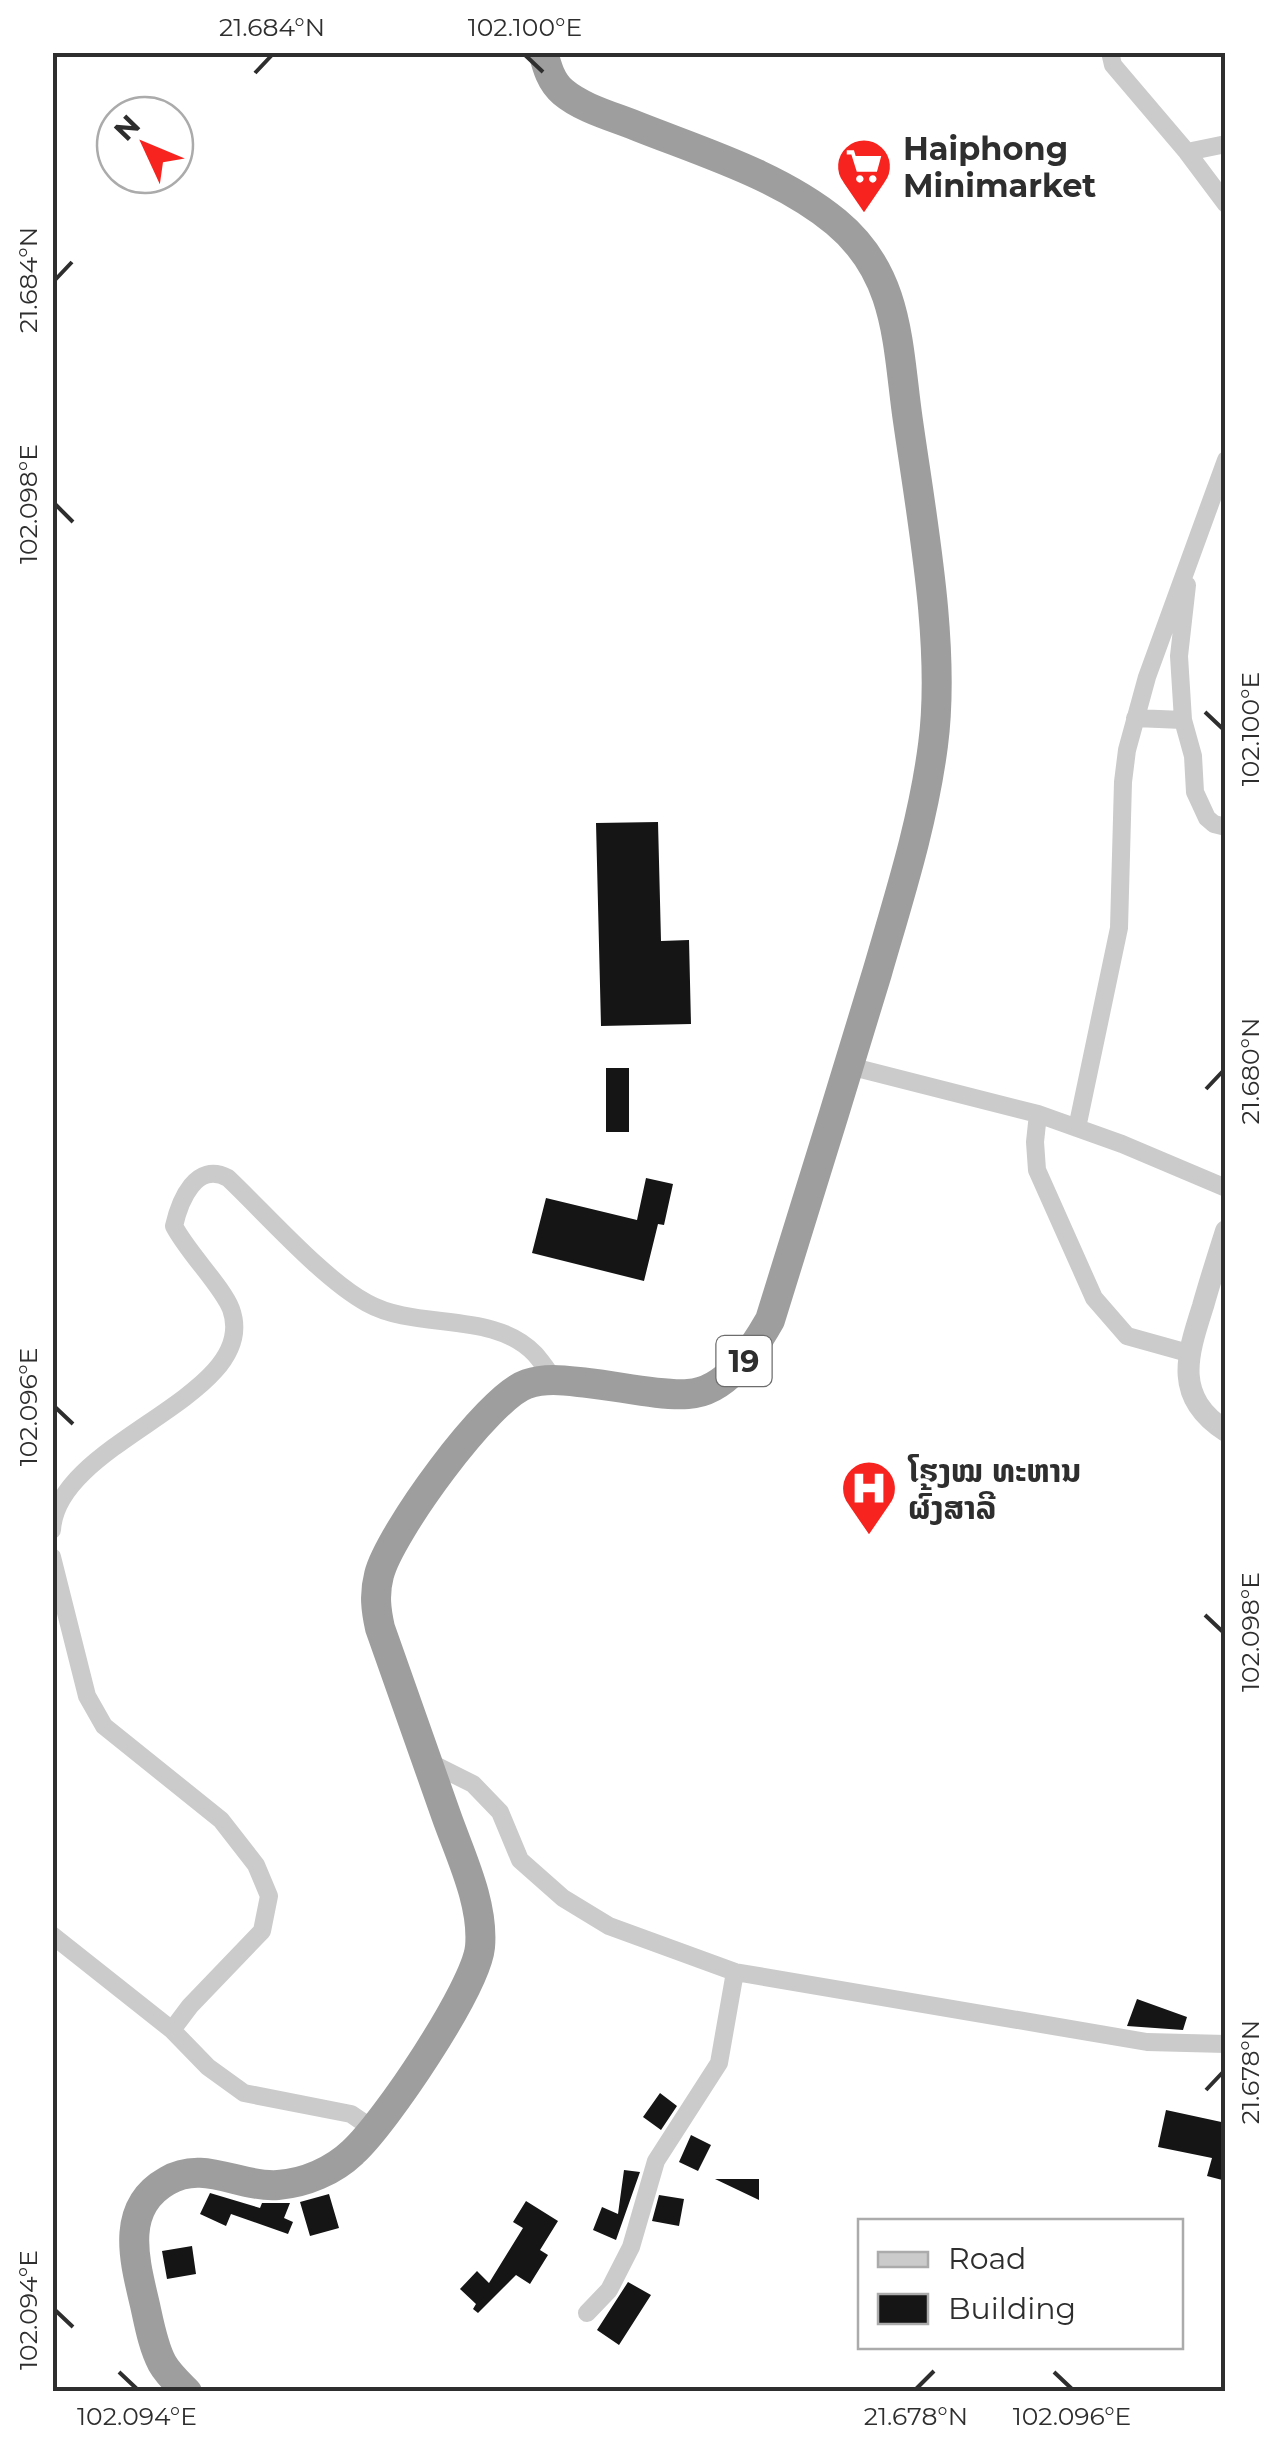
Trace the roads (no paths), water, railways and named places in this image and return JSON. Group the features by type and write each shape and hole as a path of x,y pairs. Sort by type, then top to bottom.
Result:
{"highway":[{"name":"19","path":"187,2392 162,2363 150,2327 132,2240 139,2211 165,2182 182,2174 200,2172 276,2186 319,2175 356,2150 431,2046 465,1990 480,1951 481,1932 470,1887 380,1628 375,1596 390,1548 485,1418 516,1388 554,1379 690,1394 723,1379 751,1354 770,1320 849,1066 918,833 934,742 936,654 920,510 893,312 876,264 833,219 797,196 744,169 600,112 564,93 550,75 542,52"}],"street":[{"path":"1110,52 1113,65 1188,152 1226,204"},
{"path":"1188,152 1226,144"},
{"path":"1077,1128 1119,928 1123,782 1135,718 1226,460"},
{"path":"1190,558 1179,656 1183,720 1200,805 1214,824 1226,827"},
{"path":"1135,718 1183,720"},
{"path":"849,1066 1038,1114 1226,1188"},
{"path":"1038,1114 1038,1170 1094,1298 1127,1336 1188,1353"},
{"path":"52,1530 67,1490 93,1462 171,1407 226,1359 236,1335 230,1307 174,1226 184,1195 204,1175 218,1172 228,1178 342,1287 368,1304 401,1317 481,1328 514,1339 534,1352 554,1379"},
{"path":"1226,1231 1188,1353 1192,1394 1202,1412 1226,1430"},
{"path":"52,1557 87,1696 104,1726 221,1820 256,1865 269,1896 262,1931 172,2030"},
{"path":"427,1761 473,1784 500,1812 520,1860 563,1898 608,1926 735,1972 1147,2042 1226,2044"},
{"path":"52,1934 244,2093 351,2114 373,2129"},
{"path":"587,2312 610,2290 631,2247 656,2161 720,2063 735,1972"}],"place":[{"name":"Haiphong Minimarket","path":"864,215"},
{"name":"ໂຮງໝ ທະຫານ ຜົ້ງສາລີ","path":"869,1537"}]}
